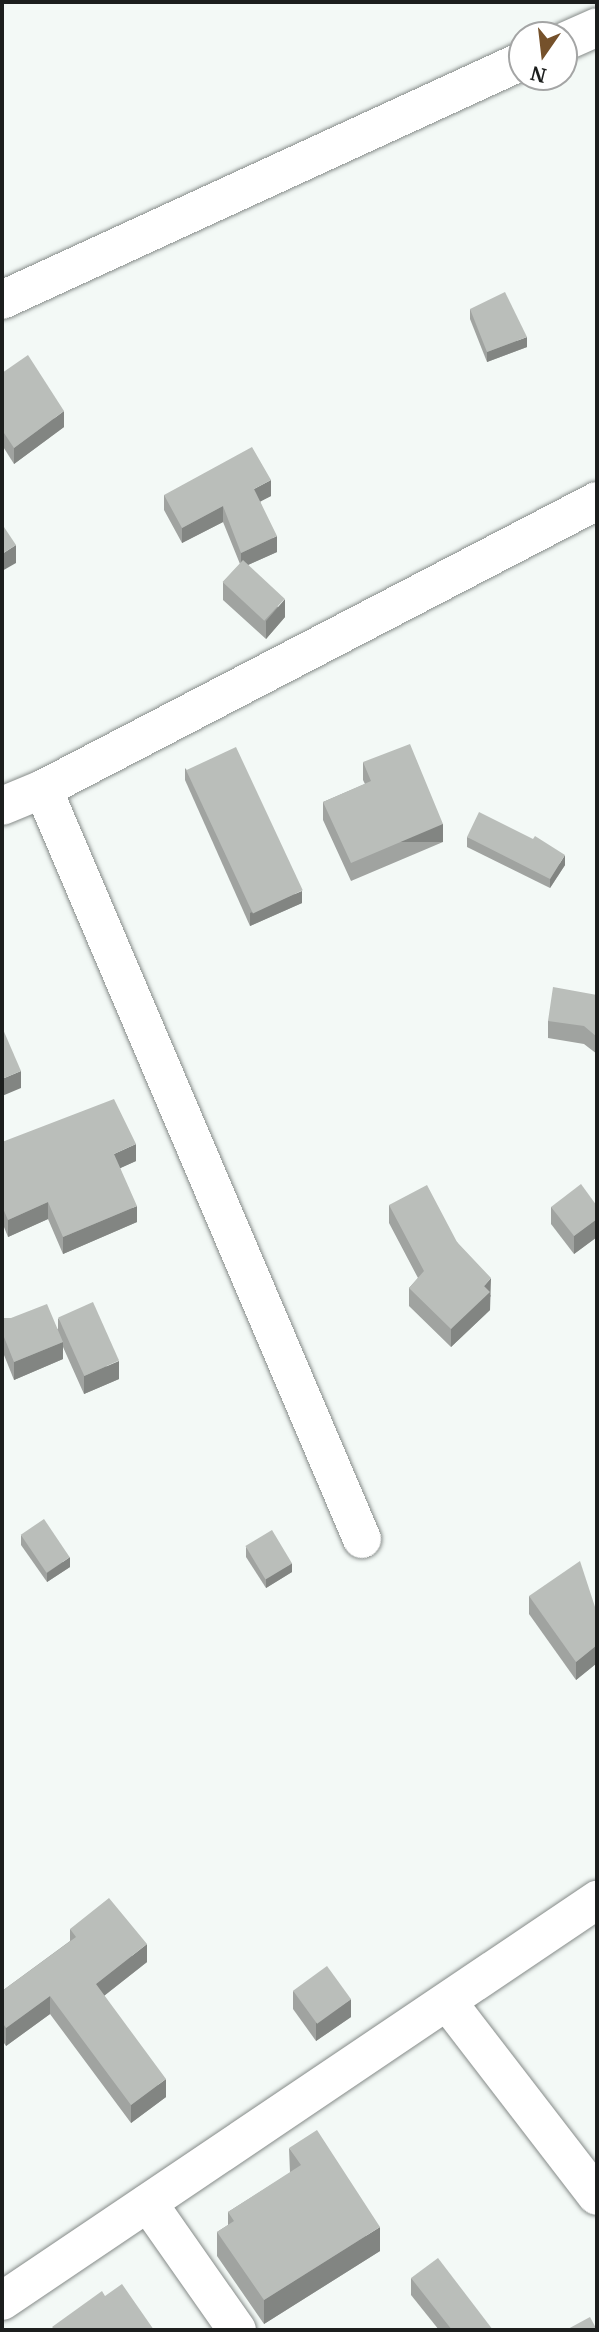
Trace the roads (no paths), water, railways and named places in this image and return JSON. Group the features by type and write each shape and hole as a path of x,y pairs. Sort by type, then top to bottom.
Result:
{"street":[{"path":"578,36 597,27"},
{"path":"2,300 508,67"},
{"path":"2,806 43,789 597,501"},
{"path":"43,789 362,1539"},
{"path":"2,2301 449,2004 597,1900"},
{"path":"449,2004 597,2196"},
{"path":"148,2203 237,2330"}]}
